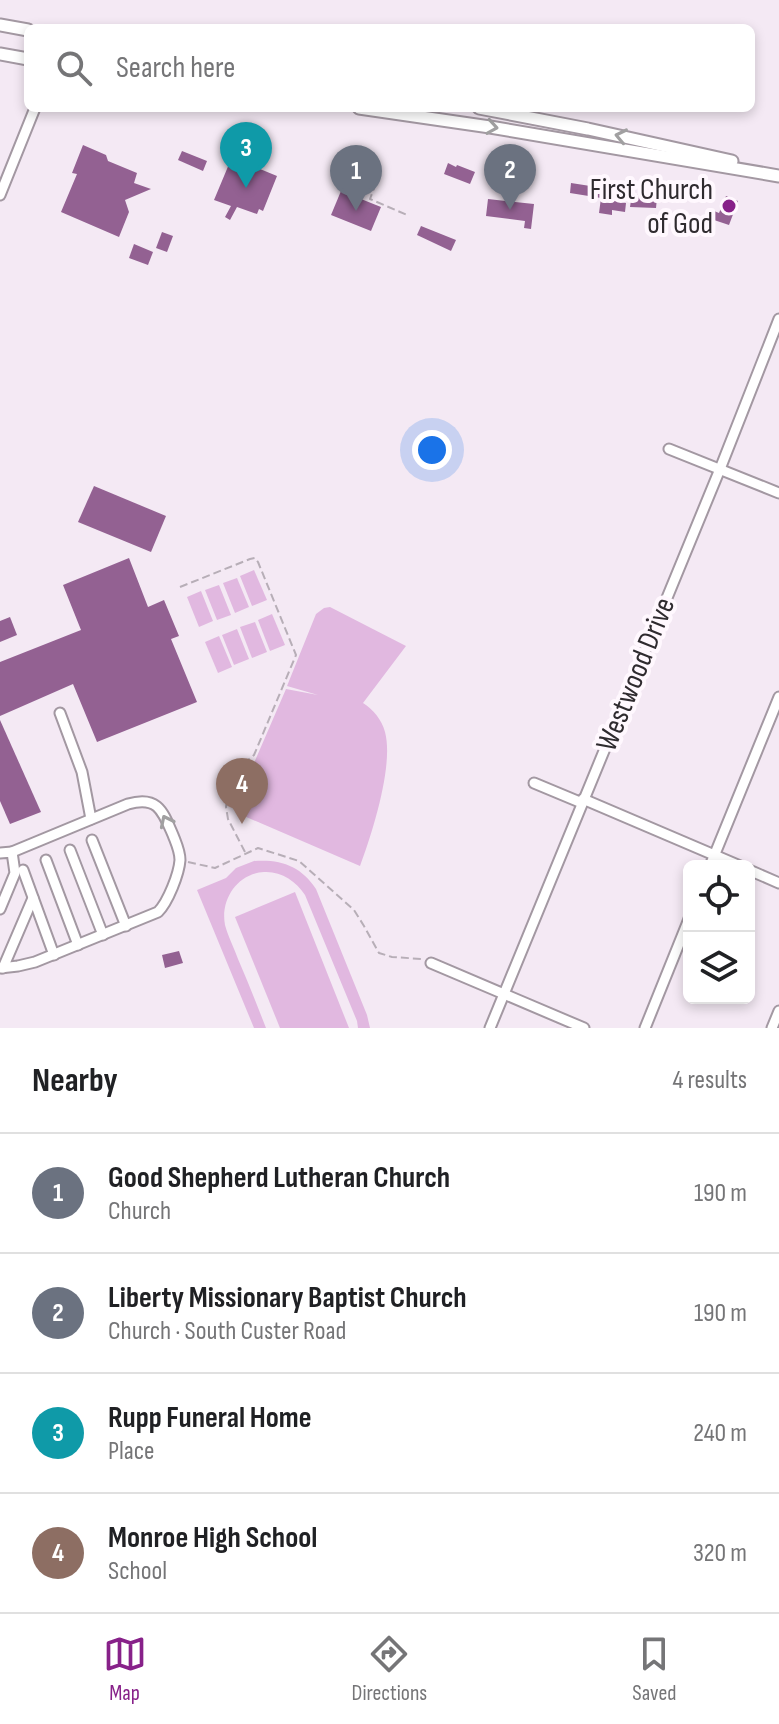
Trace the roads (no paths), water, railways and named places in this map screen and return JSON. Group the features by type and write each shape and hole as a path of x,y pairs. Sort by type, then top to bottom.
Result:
{"main road":[{"path":"0,25 24,29"},
{"path":"0,54 24,58"},
{"path":"387,112 779,174"},
{"path":"499,112 698,152 779,174"}],"street":[{"path":"0,195 33,112"},
{"name":"Westwood Drive","path":"490,1028 779,319"},
{"path":"669,449 779,493"},
{"path":"713,860 779,697"},
{"path":"60,713 82,772 91,819"},
{"path":"534,783 726,860"},
{"path":"0,853 12,852 135,802 151,803 162,811 180,857 169,894 158,912 54,955 1,968"},
{"path":"92,840 126,926"},
{"path":"70,850 103,935"},
{"path":"0,909 15,873 12,852"},
{"path":"46,860 78,945"},
{"path":"23,870 54,955"},
{"path":"755,873 779,883"},
{"path":"1,968 33,898"},
{"path":"645,1028 684,932"},
{"path":"429,961 584,1028"},
{"path":"772,1028 779,1011"}],"place":[{"name":"Rupp Funeral Home","path":"246,188"},
{"name":"First Church of God","path":"729,206"},
{"name":"Liberty Missionary Baptist Church","path":"510,210"},
{"name":"Good Shepherd Lutheran Church","path":"356,211"},
{"name":"Monroe High School","path":"242,824"}]}
